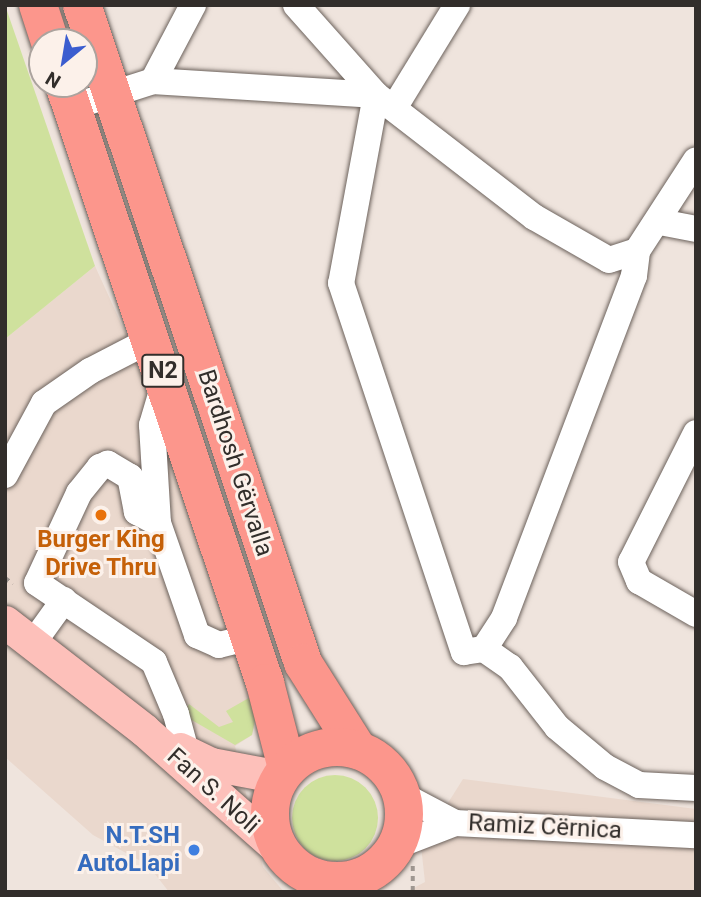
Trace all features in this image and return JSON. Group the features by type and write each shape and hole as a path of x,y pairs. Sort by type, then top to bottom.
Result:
{"highway":[{"path":"38,5 45,28"},
{"name":"Bardhosh Gërvalla","path":"82,5 303,663 358,750"},
{"name":"Bardhosh Gërvalla","path":"69,98 166,379 250,637 284,773"},
{"path":"358,750 320,749 284,773 270,815 303,873 328,880 350,880 391,865 402,830 402,796"},
{"name":"N2","path":"358,750 377,760 402,796"}],"main road":[{"path":"5,622 144,730 220,766 284,773"},
{"name":"Fan S. Noli","path":"144,730 303,873"}],"street":[{"path":"153,81 193,5"},
{"path":"296,5 385,101 534,217 609,260 636,263"},
{"path":"457,5 385,101 341,284 464,652 484,649 510,667 573,743 605,767 639,785 696,788"},
{"path":"98,94 112,93 153,81 385,101"},
{"path":"484,649 505,618 636,263 696,160"},
{"path":"660,222 696,229"},
{"path":"5,475 44,404 90,371 152,339"},
{"path":"166,379 152,425 158,523 197,635 219,645 250,637"},
{"path":"696,433 631,562 639,581 696,614"},
{"path":"158,523 137,512 130,477 108,464 100,467 79,493 37,583 154,662 186,752"},
{"path":"33,643 64,600"},
{"name":"Ramiz Cërnica","path":"402,796 455,823 696,835"},
{"path":"391,865 455,823"}],"shaded area":[{"path":"95,266 160,409 258,706 252,735 235,746 263,867 284,892 169,892 148,865 93,835 5,757 5,339"},
{"path":"463,779 696,809 696,892 406,892 425,882 421,846"}],"green space":[{"path":"5,5 28,72 28,98 37,98 95,266 5,339"},
{"path":"254,695 258,706 252,735 235,745 183,715 189,704 219,727 233,722 226,711"},
{"path":"335,775 359,782 371,794 378,818 371,842 359,854 335,861 311,854 299,842 292,818 299,794 311,782"}],"place":[{"name":"Burger King Drive Thru","path":"101,515"},
{"name":"N.T.SH AutoLlapi","path":"194,850"}]}
